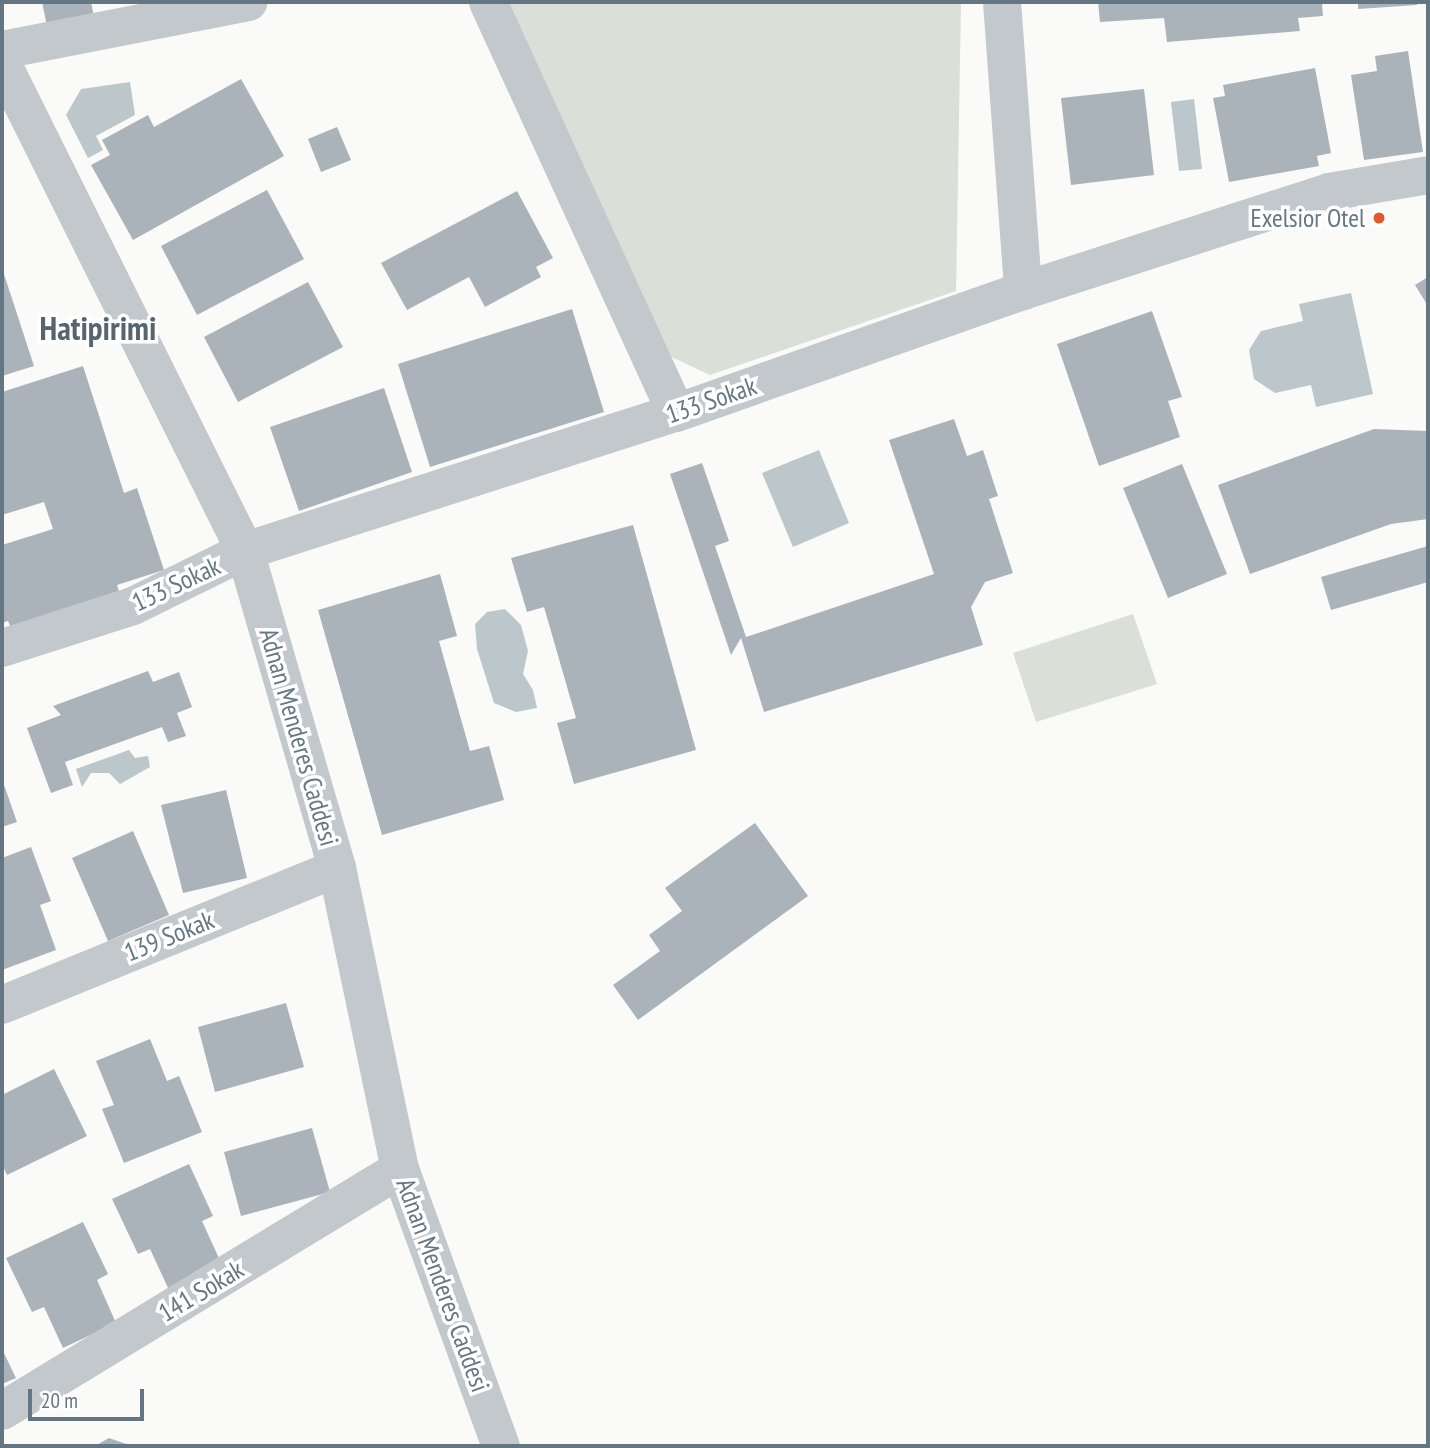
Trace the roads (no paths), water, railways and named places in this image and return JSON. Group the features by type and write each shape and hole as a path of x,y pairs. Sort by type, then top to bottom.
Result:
{"street":[{"path":"2,50 248,2"},
{"path":"488,2 676,413"},
{"path":"1002,2 1023,291"},
{"name":"Adnan Menderes Caddesi","path":"2,63 244,551 337,868 400,1169 501,1446"},
{"name":"133 Sokak","path":"2,648 133,606 244,551 676,413 1023,291 1329,192 1428,175"},
{"name":"139 Sokak","path":"2,1005 337,868"},
{"name":"141 Sokak","path":"2,1411 400,1169"}],"place":[{"name":"Exelsior Otel","path":"1379,218"}],"district":[{"name":"Hatipirimi","path":"98,328"}]}
